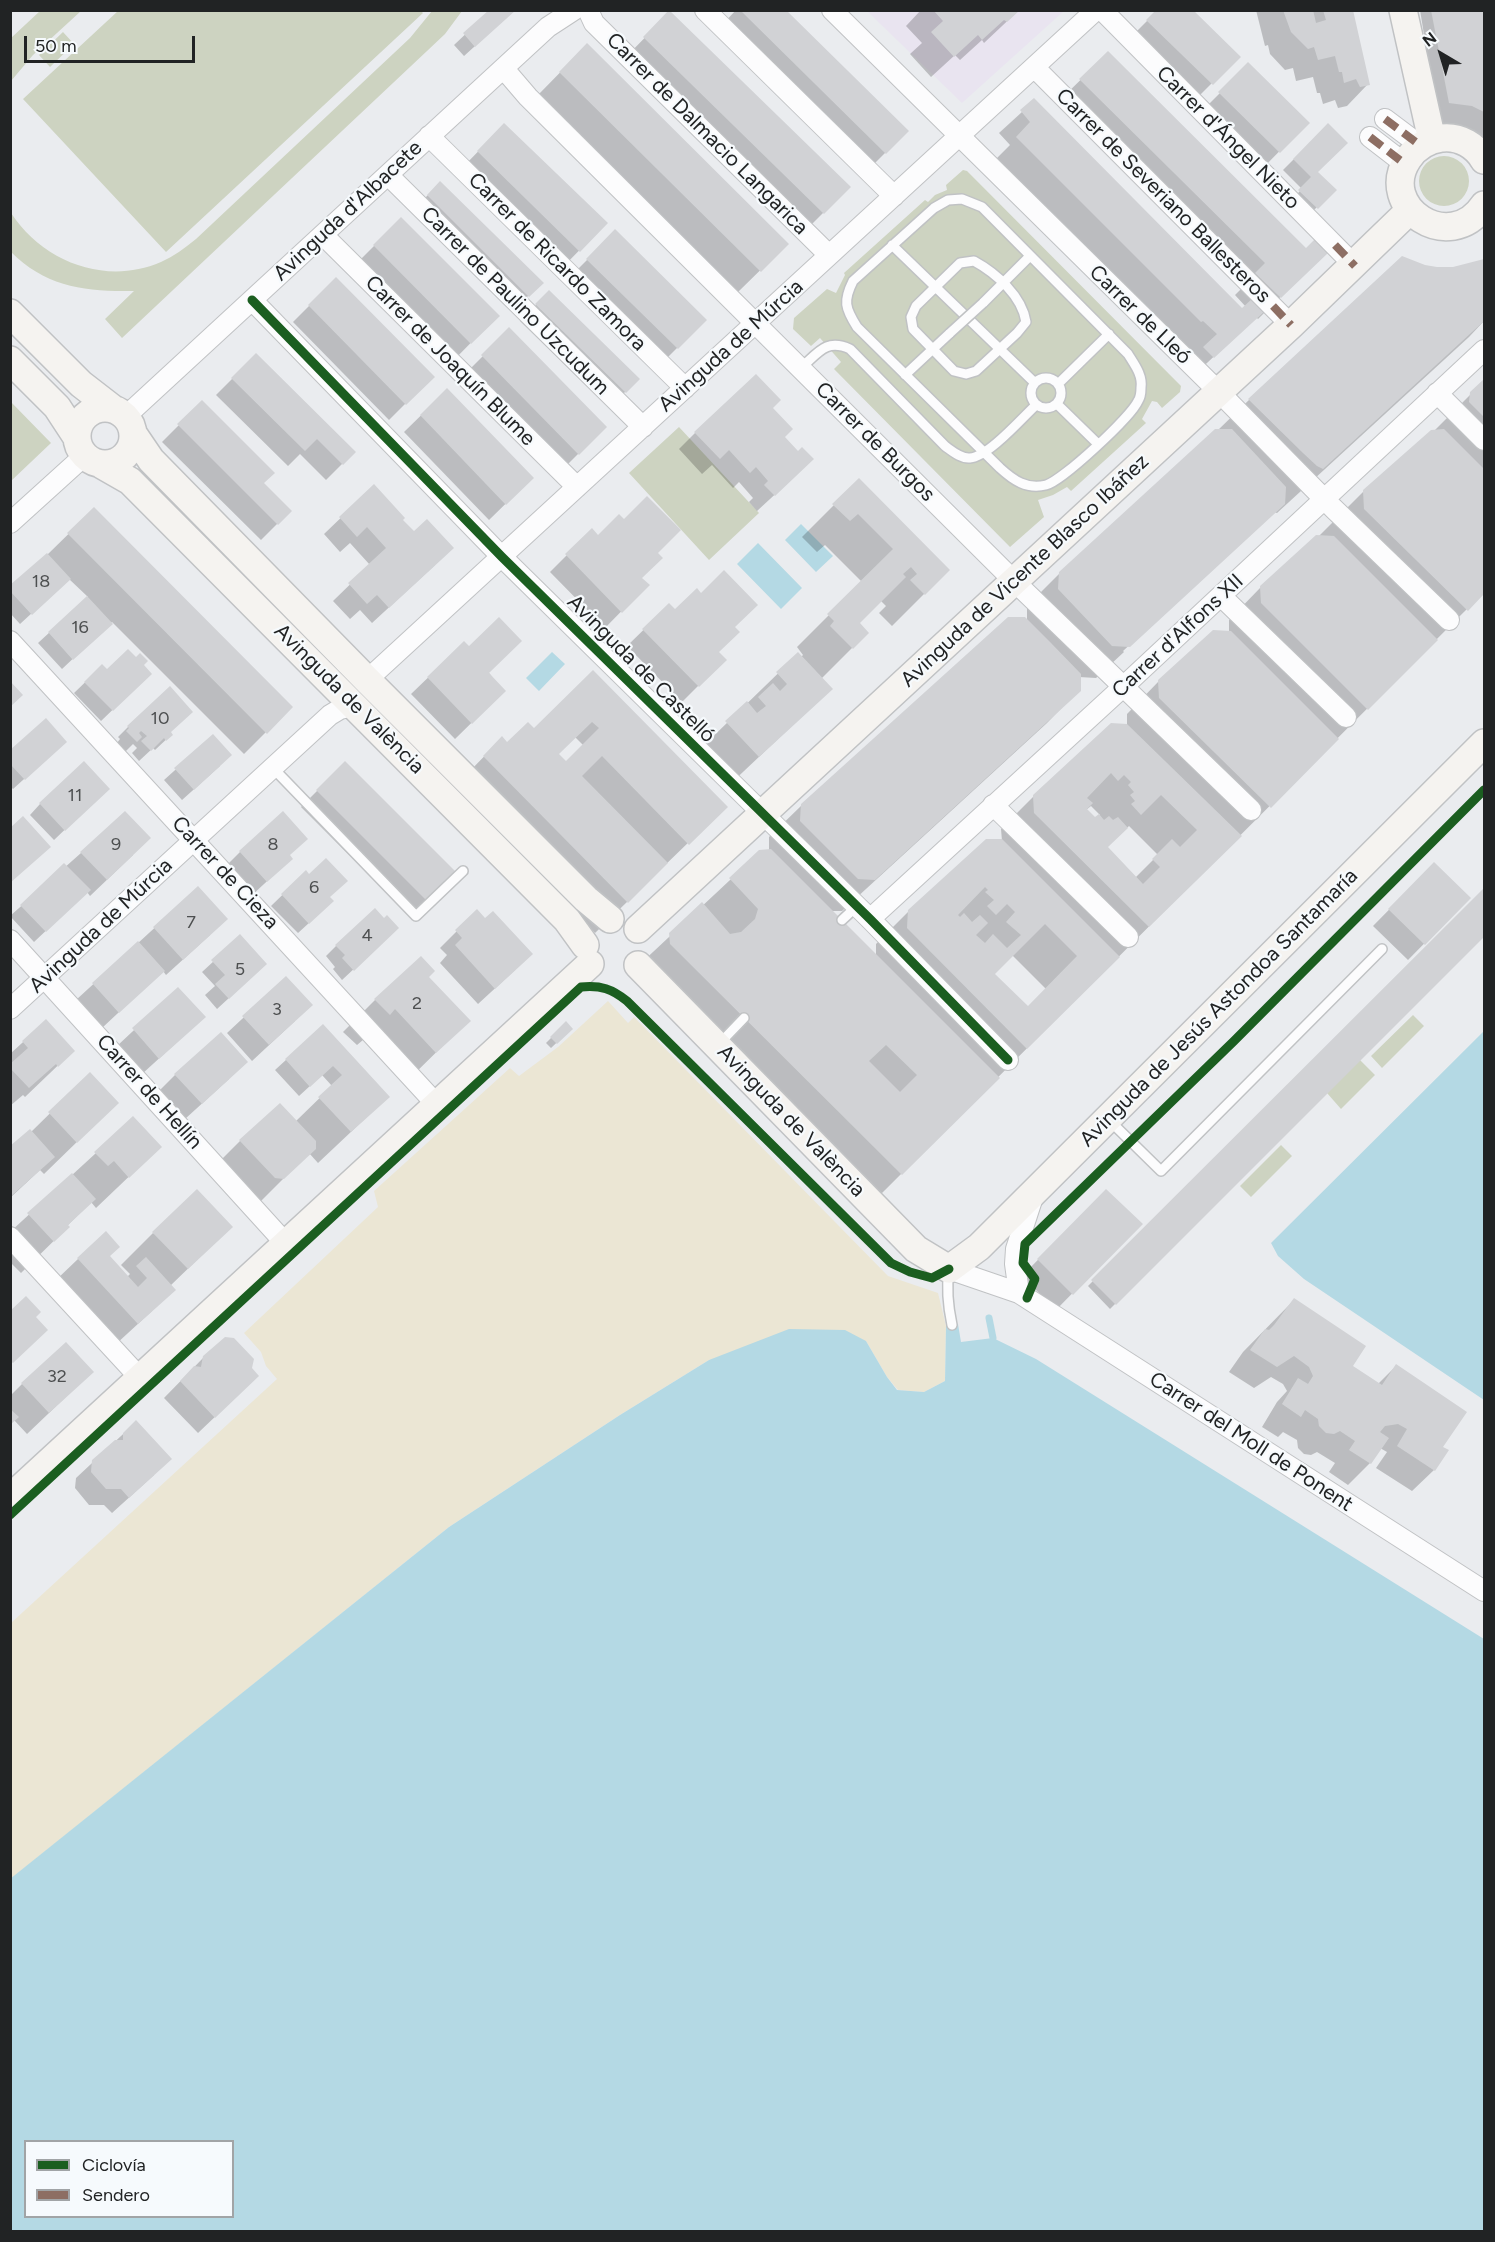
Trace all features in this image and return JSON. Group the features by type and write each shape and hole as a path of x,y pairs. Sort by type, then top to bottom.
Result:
{"street":[{"name":"Avinguda d'Albacete","path":"124,420 548,27 574,10"},
{"name":"Carrer de Dalmacio Langarica","path":"588,10 594,22 829,255"},
{"path":"705,10 894,196"},
{"name":"Carrer de Lleó","path":"832,10 958,137 1219,392 1324,500 1449,620"},
{"name":"Avinguda de Múrcia","path":"367,680 1096,10"},
{"name":"Carrer d'Ángel Nieto","path":"1102,10 1354,266"},
{"path":"1403,10 1419,150 1401,188 1404,200 1410,210 1422,221 1436,226 1451,227 1466,223 1483,213"},
{"name":"Carrer de Severiano Ballesteros","path":"1034,68 1282,315"},
{"name":"Carrer de Burgos","path":"504,69 528,97 1014,581 1251,810"},
{"path":"1385,119 1419,150"},
{"name":"Carrer de Ricardo Zamora","path":"429,136 685,388"},
{"path":"1370,137 1419,150 1445,138 1459,139 1470,145 1485,160"},
{"name":"Carrer de Paulino Uzcudum","path":"388,175 642,427"},
{"name":"Avinguda de Vicente Blasco Ibáñez","path":"638,929 1219,392 1282,315 1354,266 1410,210"},
{"name":"Carrer de Joaquín Blume","path":"323,235 577,487"},
{"name":"Avinguda de Castelló","path":"252,300 502,556 863,912 1008,1060"},
{"name":"Avinguda de València","path":"10,313 81,384 124,420 151,460 367,680 586,899 610,919"},
{"name":"Carrer d'Alfons XII","path":"863,912 993,805 1125,686 1485,350"},
{"name":"Avinguda de València","path":"10,360 57,407 88,452 130,481 567,920 588,955"},
{"path":"1437,393 1485,441"},
{"path":"99,408 124,420 132,447 125,457 114,463 88,452 79,424 87,413 99,408"},
{"path":"10,524 88,452"},
{"path":"1221,596 1346,717"},
{"name":"Carrer de Cieza","path":"10,641 438,1106"},
{"name":"Avinguda de Múrcia","path":"10,1009 330,715 340,709 355,705"},
{"name":"Avinguda de Jesús Astondoa Santamaría","path":"950,1269 979,1247 1036,1191 1485,743"},
{"path":"993,805 1128,937"},
{"path":"610,919 626,921 638,929 644,948 638,965 626,974 615,977 598,972 588,955 588,936 593,927 610,919"},
{"name":"Carrer de Hellín","path":"10,939 287,1245"},
{"path":"10,1498 438,1106 588,955"},
{"name":"Avinguda de València","path":"638,965 916,1249 950,1269"},
{"path":"1019,1293 1014,1264 1016,1250 1036,1191"},
{"path":"10,1237 141,1379"},
{"name":"Carrer del Moll de Ponent","path":"950,1269 1019,1293 1485,1591"}],"lane":[{"path":"962,199 982,207 1128,354 1139,372 1142,384 1139,401 1127,418 1067,471 1047,485 1032,486 1016,482 857,327 847,312 846,296 853,281 892,245 934,208 948,200 962,199"},
{"path":"892,245 1035,383"},
{"path":"905,375 1030,256"},
{"path":"974,261 989,269 1003,283 1024,310 1026,322 976,371 966,374 954,371 913,328 911,317 916,306 960,263 974,261"},
{"path":"1058,384 1109,334"},
{"path":"801,369 824,347 838,343 850,349 945,446 956,454 969,458 984,453 1036,405"},
{"path":"1042,378 1051,379 1058,384 1061,398 1050,408 1036,405 1031,398 1031,390 1042,378"},
{"path":"1057,404 1098,444"},
{"path":"273,768 416,916 463,871"},
{"path":"842,920 863,912"},
{"path":"1108,1119 1161,1171 1383,950"},
{"path":"718,1045 744,1018"},
{"path":"950,1269 947,1302 952,1324"}],"shaded area":[{"path":"867,11 1064,11 962,103"}],"green space":[{"path":"420,10 423,13 166,252 23,99 118,11"},
{"path":"40,11 81,11 33,55 11,81 11,38"},
{"path":"432,11 462,11 445,34 122,338 105,319 134,291 99,290 68,285 38,273 11,252 11,213 40,245 77,265 98,270 140,269 161,262 184,249 410,38"},
{"path":"63,32 74,44 50,67 39,55"},
{"path":"1444,156 1458,160 1465,167 1469,181 1465,195 1458,202 1444,206 1430,202 1423,195 1419,181 1423,167 1430,160"},
{"path":"963,170 967,171 1181,386 1180,392 1162,408 1157,402 1152,401 1142,419 1146,423 1071,491 1067,487 1038,500 1044,517 1010,547 834,369 841,362 820,338 811,346 793,329 794,318 827,289 836,293 844,273 925,200 928,202 935,195 947,190 946,185"},
{"path":"11,402 51,443 11,481"},
{"path":"679,427 759,513 709,560 629,473"},
{"path":"1413,1015 1424,1026 1382,1068 1371,1056"},
{"path":"1360,1060 1375,1075 1341,1109 1327,1093"},
{"path":"1281,1145 1292,1156 1251,1197 1240,1186"}],"sand":[{"path":"608,1001 628,1023 634,1017 888,1276 938,1293 946,1326 945,1381 924,1392 898,1390 887,1377 866,1341 709,1360 620,1415 449,1527 11,1879 11,1623 277,1379 266,1366 261,1352 244,1333 378,1207 374,1191 510,1068 519,1076 558,1047"}],"water":[{"path":"801,524 833,556 816,572 785,540"},
{"path":"758,543 802,588 781,609 737,564"},
{"path":"552,652 565,664 539,691 526,678"},
{"path":"1484,1031 1484,1400 1304,1279 1278,1256 1271,1243"},
{"path":"958,1324 961,1342 993,1338 1036,1359 1484,1639 1484,2231 11,2231 10,1879 449,1527 620,1415 709,1360 789,1329 845,1330 866,1341 897,1390 924,1392 945,1381 946,1326"}],"building":[{"path":"489,10 516,10 475,47 463,33"},
{"path":"669,10 851,187 824,214 643,37"},
{"path":"740,10 786,10 909,131 886,154"},
{"path":"933,10 1020,10 1007,22 1004,20 982,40 978,35 954,57 931,32 943,21"},
{"path":"1156,10 1193,10 1241,57 1213,85 1146,20"},
{"path":"1283,10 1313,10 1316,23 1326,20 1323,10 1353,10 1370,85 1360,87 1356,79 1344,83 1335,56 1318,60 1314,47 1308,49 1291,32"},
{"path":"1431,10 1484,10 1484,112 1472,106 1449,103"},
{"path":"587,43 789,244 761,272 559,72"},
{"path":"1108,51 1306,248 1315,239 1328,253 1281,298 1255,273 1265,263 1079,79"},
{"path":"1248,62 1310,123 1280,153 1218,92"},
{"path":"1034,98 1242,308 1252,299 1265,311 1214,358 1203,347 1217,334 1203,321 1201,322 1016,137 1030,122 1020,110"},
{"path":"504,123 608,223 580,252 477,151"},
{"path":"1328,123 1348,143 1318,172 1337,190 1318,209 1298,190 1311,177 1293,159"},
{"path":"440,181 544,283 529,297 427,195"},
{"path":"401,217 500,316 471,344 373,245"},
{"path":"615,229 707,320 678,349 586,259"},
{"path":"1402,256 1437,267 1453,267 1484,259 1484,321 1323,469 1303,453 1248,399"},
{"path":"336,277 435,377 406,405 308,305"},
{"path":"549,290 640,379 626,393 535,304"},
{"path":"509,327 607,427 579,455 481,355"},
{"path":"256,353 356,452 343,465 317,439 305,451 231,378"},
{"path":"756,374 781,400 773,408 793,429 785,437 798,451 802,447 814,459 775,496 764,485 768,481 756,467 750,473 729,450 720,459 694,432"},
{"path":"1484,379 1484,417 1469,402 1470,392"},
{"path":"447,388 534,478 506,505 420,415"},
{"path":"202,400 275,473 264,483 292,511 278,525 177,424"},
{"path":"1215,429 1232,429 1286,487 1285,504 1130,647 1112,646 1058,589 1059,572"},
{"path":"1444,429 1484,469 1484,594 1468,611 1364,509 1363,490 1431,430"},
{"path":"859,478 950,570 925,595 910,580 917,574 911,567 903,574 906,577 860,623 869,633 853,649 830,626 834,621 827,614 893,549 858,514 850,521 832,504"},
{"path":"374,484 414,531 427,519 454,548 389,608 377,595 367,604 348,583 386,548 367,527 357,537 339,517"},
{"path":"647,496 681,530 658,553 663,558 642,578 650,585 622,613 565,554 592,528 598,535 619,514 624,519"},
{"path":"94,507 293,707 267,734 67,533"},
{"path":"1316,535 1334,536 1438,640 1368,710 1261,603 1260,586"},
{"path":"47,553 71,579 32,615 10,591 10,585"},
{"path":"724,570 758,605 735,627 740,632 719,652 727,660 699,687 642,629 669,603 675,609 697,588 701,593"},
{"path":"87,596 113,624 73,660 48,632"},
{"path":"499,617 522,641 489,673 506,691 472,724 427,677 464,641 469,646"},
{"path":"1008,617 1025,617 1051,643 1081,674 1081,691 875,880 858,879 800,821 801,804"},
{"path":"1213,630 1231,631 1339,739 1271,808 1159,698 1158,680"},
{"path":"128,649 136,657 140,653 148,661 144,665 152,674 113,711 84,682 102,664 107,669"},
{"path":"798,652 833,689 759,757 725,721 747,701 757,713 766,706 758,697 773,683 780,691 787,684 776,672"},
{"path":"593,670 728,807 689,845 602,756 582,776 668,863 628,903 483,756 502,736 507,742 528,722 534,728","holes":["592,722 599,728 566,761 559,754"]},
{"path":"10,681 23,695 10,707"},
{"path":"170,686 193,712 171,732 173,735 166,741 164,738 151,751 141,741 147,736 141,731 139,733 142,737 137,742 126,731 129,728 127,726"},
{"path":"46,718 67,742 25,780 10,764 10,750"},
{"path":"1111,723 1127,724 1242,836 1149,927 1034,813 1033,795","holes":["1111,773 1118,781 1124,775 1131,782 1128,785 1134,792 1130,795 1135,801 1131,804 1141,815 1161,795 1197,830 1180,847 1172,839 1152,859 1160,867 1143,884 1108,847 1128,828 1118,817 1113,820 1109,816 1104,820 1099,814 1095,817 1087,809 1093,803 1087,798"]},
{"path":"213,734 232,755 194,790 174,768"},
{"path":"84,761 110,789 65,831 39,803"},
{"path":"345,761 457,873 428,902 316,790"},
{"path":"125,811 151,838 107,880 80,852"},
{"path":"283,811 308,839 290,855 293,859 267,882 239,851"},
{"path":"23,816 51,847 10,883 10,828"},
{"path":"986,839 1002,839 1120,957 1027,1049 907,928 908,910","holes":["985,887 988,890 985,892 994,900 987,906 996,915 1007,904 1015,912 1006,922 1021,935 1007,948 993,934 985,943 976,935 988,923 980,915 972,922 964,913 960,917 958,915","1045,924 1077,956 1028,1006 995,974"]},
{"path":"771,849 1000,1078 902,1175 670,944 669,933 702,902 730,934 741,932 755,919 758,909 729,878 759,850","holes":["886,1045 917,1075 900,1092 869,1061"]},
{"path":"326,858 348,881 330,897 334,901 309,924 281,894 306,870 309,874"},
{"path":"1434,862 1471,898 1425,945 1388,909"},
{"path":"64,863 91,890 46,932 20,905"},
{"path":"198,886 228,919 183,960 153,927"},
{"path":"1484,888 1484,937 1116,1305 1091,1280"},
{"path":"375,908 384,918 387,915 399,928 354,971 342,958 345,955 335,945"},
{"path":"477,909 485,918 493,911 533,954 495,989 455,945 462,938 455,930"},
{"path":"240,934 267,964 229,999 215,984 225,975 211,960"},
{"path":"138,941 165,971 119,1013 92,983"},
{"path":"421,956 435,971 429,977 471,1021 436,1053 395,1009 390,1015 374,999"},
{"path":"286,976 313,1005 269,1045 242,1016"},
{"path":"178,987 206,1017 159,1059 132,1028"},
{"path":"46,1019 75,1051 58,1067 56,1064 29,1088 10,1068 10,1064 28,1048 22,1041"},
{"path":"566,1021 573,1029 557,1044 550,1037"},
{"path":"323,1024 390,1097 351,1132 318,1097 342,1075 333,1066 310,1087 285,1059"},
{"path":"221,1032 248,1062 202,1104 174,1074"},
{"path":"90,1072 119,1103 77,1143 48,1112"},
{"path":"280,1103 316,1141 316,1149 284,1179 275,1178 239,1140"},
{"path":"133,1116 162,1147 129,1178 114,1161 108,1166 94,1152"},
{"path":"30,1129 55,1157 10,1197 10,1146"},
{"path":"72,1173 96,1199 68,1225 70,1227 54,1242 27,1213"},
{"path":"197,1189 233,1227 188,1269 152,1232"},
{"path":"1106,1189 1143,1224 1073,1295 1037,1259"},
{"path":"106,1231 120,1247 110,1256 138,1287 147,1278 136,1266 146,1257 176,1290 138,1324 77,1258"},
{"path":"26,1296 41,1312 36,1317 48,1330 13,1363 10,1361 10,1311"},
{"path":"1294,1298 1366,1346 1353,1366 1382,1385 1396,1364 1467,1412 1443,1447 1449,1450 1435,1471 1397,1446 1407,1429 1398,1424 1385,1426 1380,1432 1389,1438 1371,1464 1349,1450 1355,1441 1340,1431 1334,1434 1326,1433 1319,1426 1318,1419 1305,1410 1301,1417 1282,1404 1298,1378 1308,1384 1313,1376 1309,1367 1294,1356 1277,1367 1250,1350 1265,1329 1269,1330 1274,1325"},
{"path":"225,1337 234,1338 254,1359 252,1368 259,1376 215,1418 180,1381 194,1366 201,1367 203,1356"},
{"path":"66,1342 94,1372 49,1413 21,1383"},
{"path":"10,1409 19,1417 10,1425"},
{"path":"136,1420 172,1459 129,1498 121,1489 106,1489 91,1472 92,1460 115,1440 123,1440 123,1433"}],"waterway":[{"path":"989,1318 993,1338"}],"marked path":[{"path":"1385,119 1421,146"},
{"path":"1370,137 1405,164"},
{"path":"1335,245 1355,266"},
{"path":"1273,306 1291,325"}],"cycle path":[{"path":"252,300 502,557 870,919 1008,1060"},
{"path":"1027,1298 1035,1279 1023,1263 1025,1244 1234,1041 1484,790"},
{"path":"10,1515 581,987 606,989 627,1001 891,1263 910,1272 932,1278 949,1269"}]}
